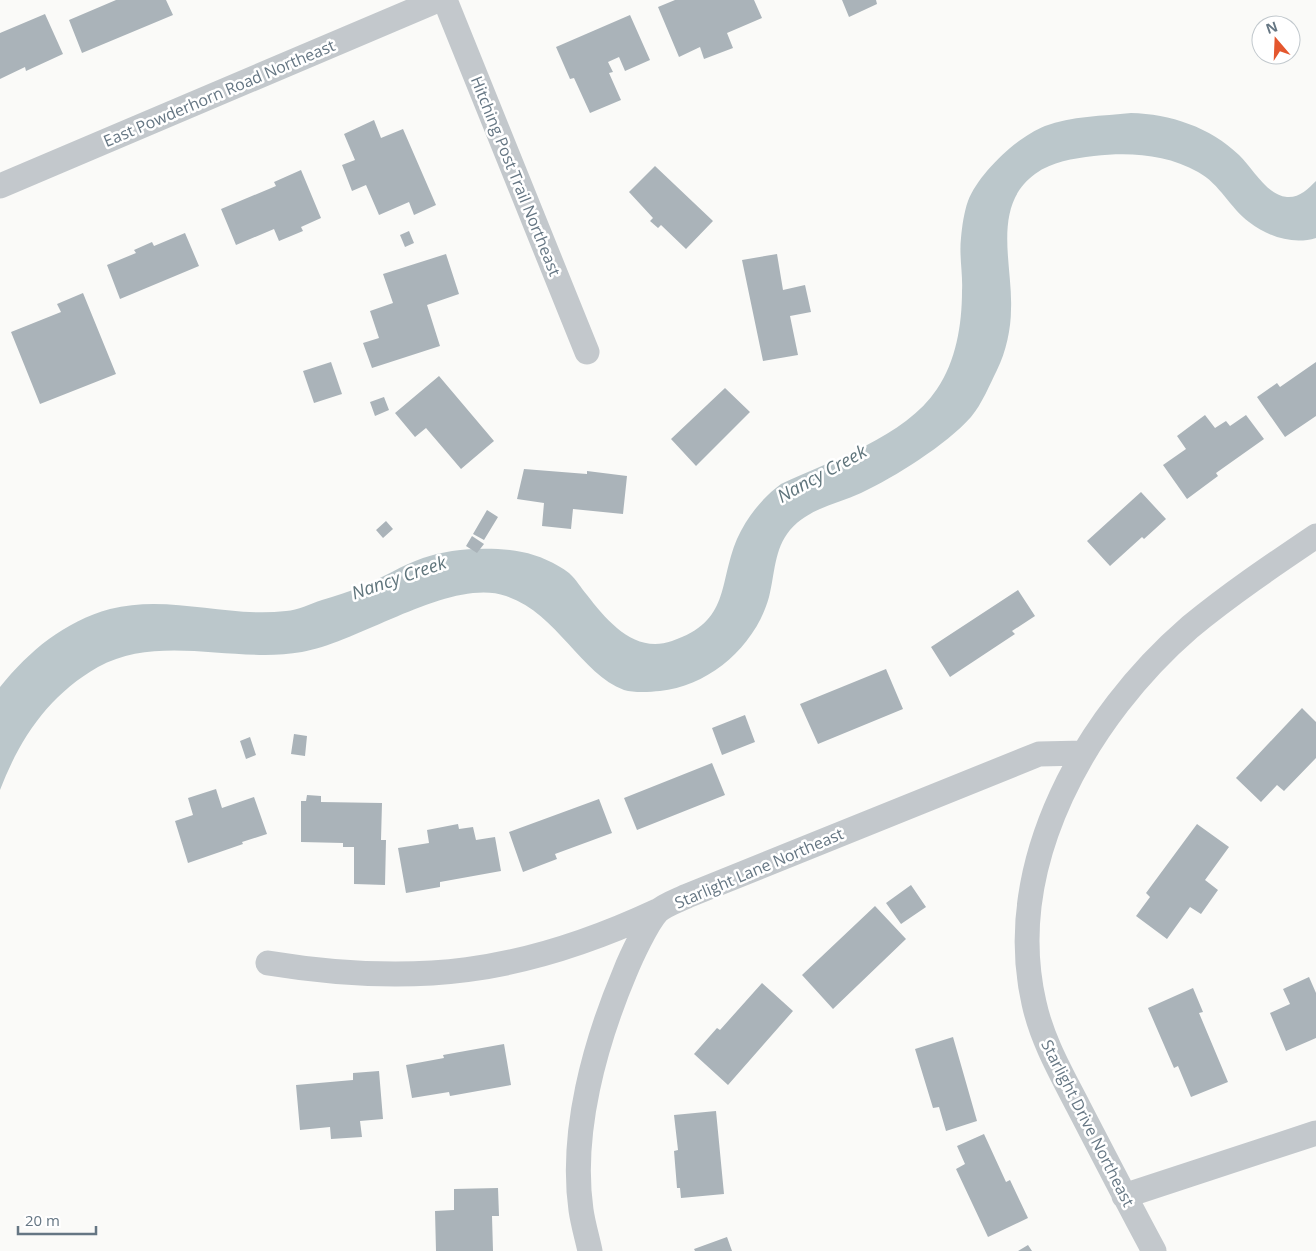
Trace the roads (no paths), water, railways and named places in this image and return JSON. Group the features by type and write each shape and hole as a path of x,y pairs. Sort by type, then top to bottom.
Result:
{"street":[{"name":"East Powderhorn Road Northeast","path":"0,186 438,0"},
{"name":"Hitching Post Trail Northeast","path":"445,0 587,352"},
{"name":"Starlight Drive Northeast","path":"1154,1251 1047,1044 1034,1004 1027,963 1026,921 1038,858 1057,804 1084,753 1116,708 1151,666 1189,629 1232,594 1316,536"},
{"name":"Starlight Lane Northeast","path":"590,1251 581,1210 579,1176 582,1123 594,1063 608,1013 632,956 657,911 688,896 1038,754 1084,753"},
{"path":"268,963 317,971 367,975 417,975 467,971 516,962 565,949 612,932 657,911"},
{"path":"1124,1196 1316,1134"}],"water":[{"name":"Nancy Creek","path":"1131,113 1175,119 1215,137 1228,145 1244,160 1266,186 1279,195 1295,196 1306,190 1316,181 1316,238 1299,241 1290,240 1265,232 1242,216 1206,177 1186,166 1160,158 1121,154 1094,156 1056,163 1035,174 1021,187 1013,202 1007,237 1011,292 1009,332 1000,363 979,406 960,428 919,460 861,493 806,516 790,530 778,553 769,597 763,615 742,647 713,672 696,681 660,691 632,692 624,690 594,671 554,629 524,604 506,596 484,593 459,595 405,613 325,646 302,652 277,655 251,655 172,650 122,657 98,667 65,691 38,719 17,753 0,790 0,687 23,661 49,639 78,621 110,609 154,604 242,612 291,610 352,590 423,558 459,550 498,549 534,555 564,569 574,578 613,625 634,639 646,643 659,644 691,633 704,623 713,612 720,599 737,539 745,523 768,495 781,484 866,446 887,434 923,406 937,389 949,367 959,330 962,304 961,245 965,210 973,190 990,168 1011,147 1034,131 1045,126 1076,118"}]}
